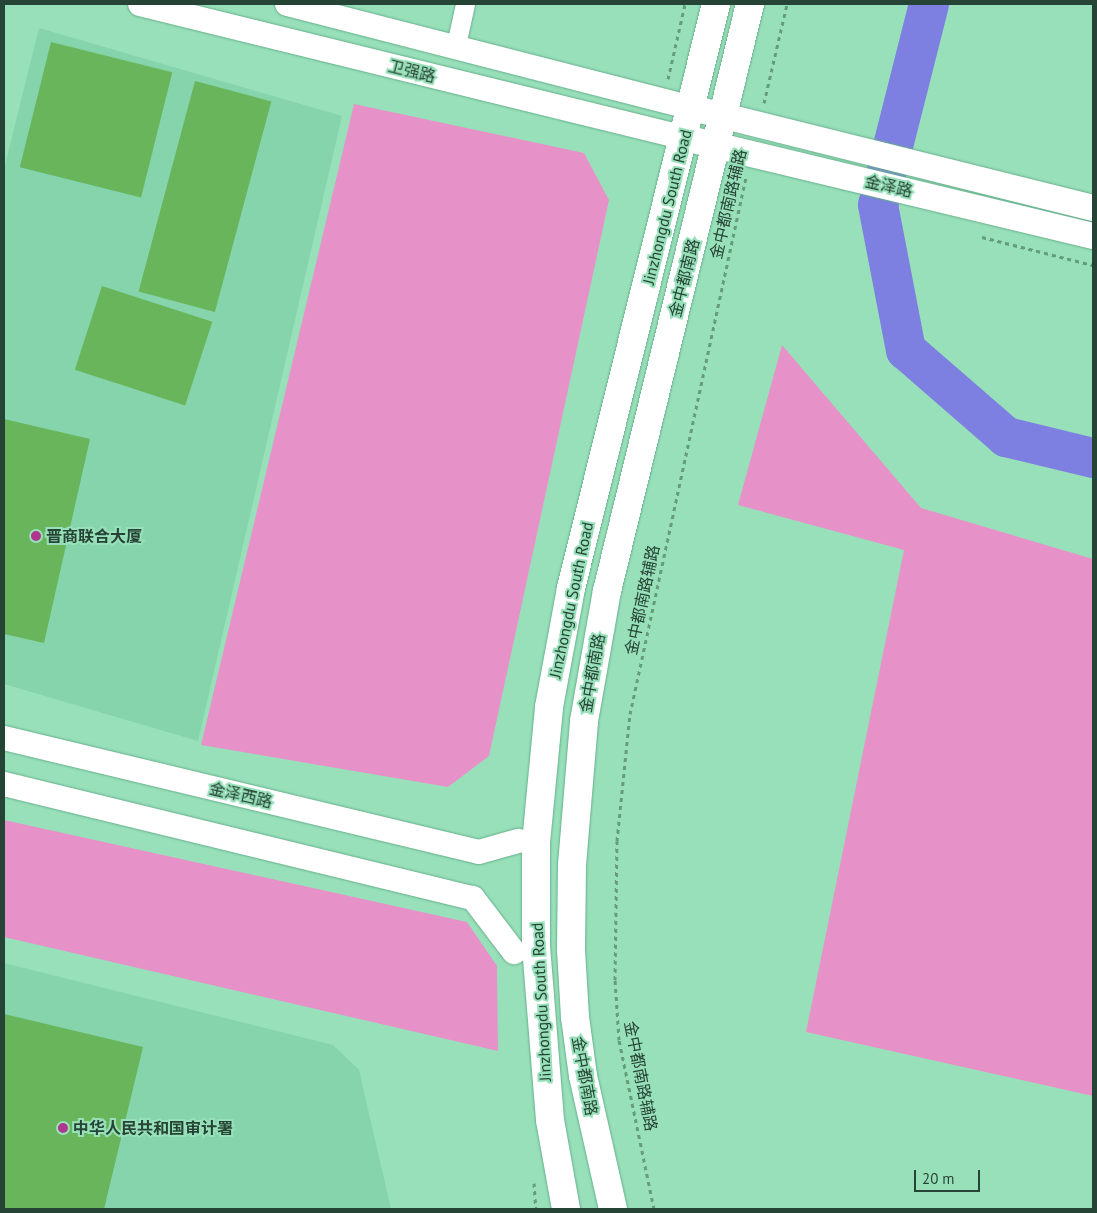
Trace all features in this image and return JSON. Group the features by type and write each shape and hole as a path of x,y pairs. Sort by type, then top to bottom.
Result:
{"main road":[{"name":"Jinzhongdu South Road","path":"566,1209 550,1120 536,945 536,843 549,707 571,588 685,138 716,4"},
{"name":"Jinzhongdu South Road","path":"716,146 750,4"},
{"name":"金泽路","path":"692,108 1093,208"},
{"name":"金泽路","path":"685,138 959,202 1093,236"},
{"name":"金中都南路","path":"613,1209 583,1076 575,1017 571,949 576,797 584,721 607,591 716,146"}],"street":[{"name":"卫强路","path":"140,4 685,138"},
{"path":"287,4 456,45 692,108"},
{"path":"456,45 465,4"},
{"name":"金泽西路","path":"4,738 479,852 518,841"},
{"path":"4,784 473,898 514,952"}],"path":[{"path":"759,126 788,4"},
{"name":"金中都南路辅路","path":"654,1209 619,1040 616,1006 617,841 622,786 630,714 751,154"},
{"path":"972,234 1093,265"}],"shaded area":[{"path":"39,28 342,116 198,741 4,684 4,169"},
{"path":"354,104 584,153 609,200 489,756 448,787 201,745"},
{"path":"782,345 921,508 1093,559 1093,1096 806,1032 904,550 738,505"},
{"path":"4,820 467,922 497,966 498,1051 4,937"},
{"name":"中华人民共和国审计署","path":"4,963 333,1045 359,1070 391,1209 4,1209"}],"building":[{"path":"51,42 172,72 141,197 20,167"},
{"path":"195,81 271,101 215,312 139,292"},
{"path":"102,286 212,322 185,406 75,370"},
{"name":"晋商联合大厦","path":"4,419 90,439 44,643 4,634"},
{"name":"中华人民共和国审计署","path":"4,1014 143,1047 104,1209 4,1209"}],"waterway":[{"path":"929,4 878,205 906,350 1006,437 1093,458"}],"place":[{"name":"晋商联合大厦","path":"36,536"},
{"name":"中华人民共和国审计署","path":"63,1128"}]}
